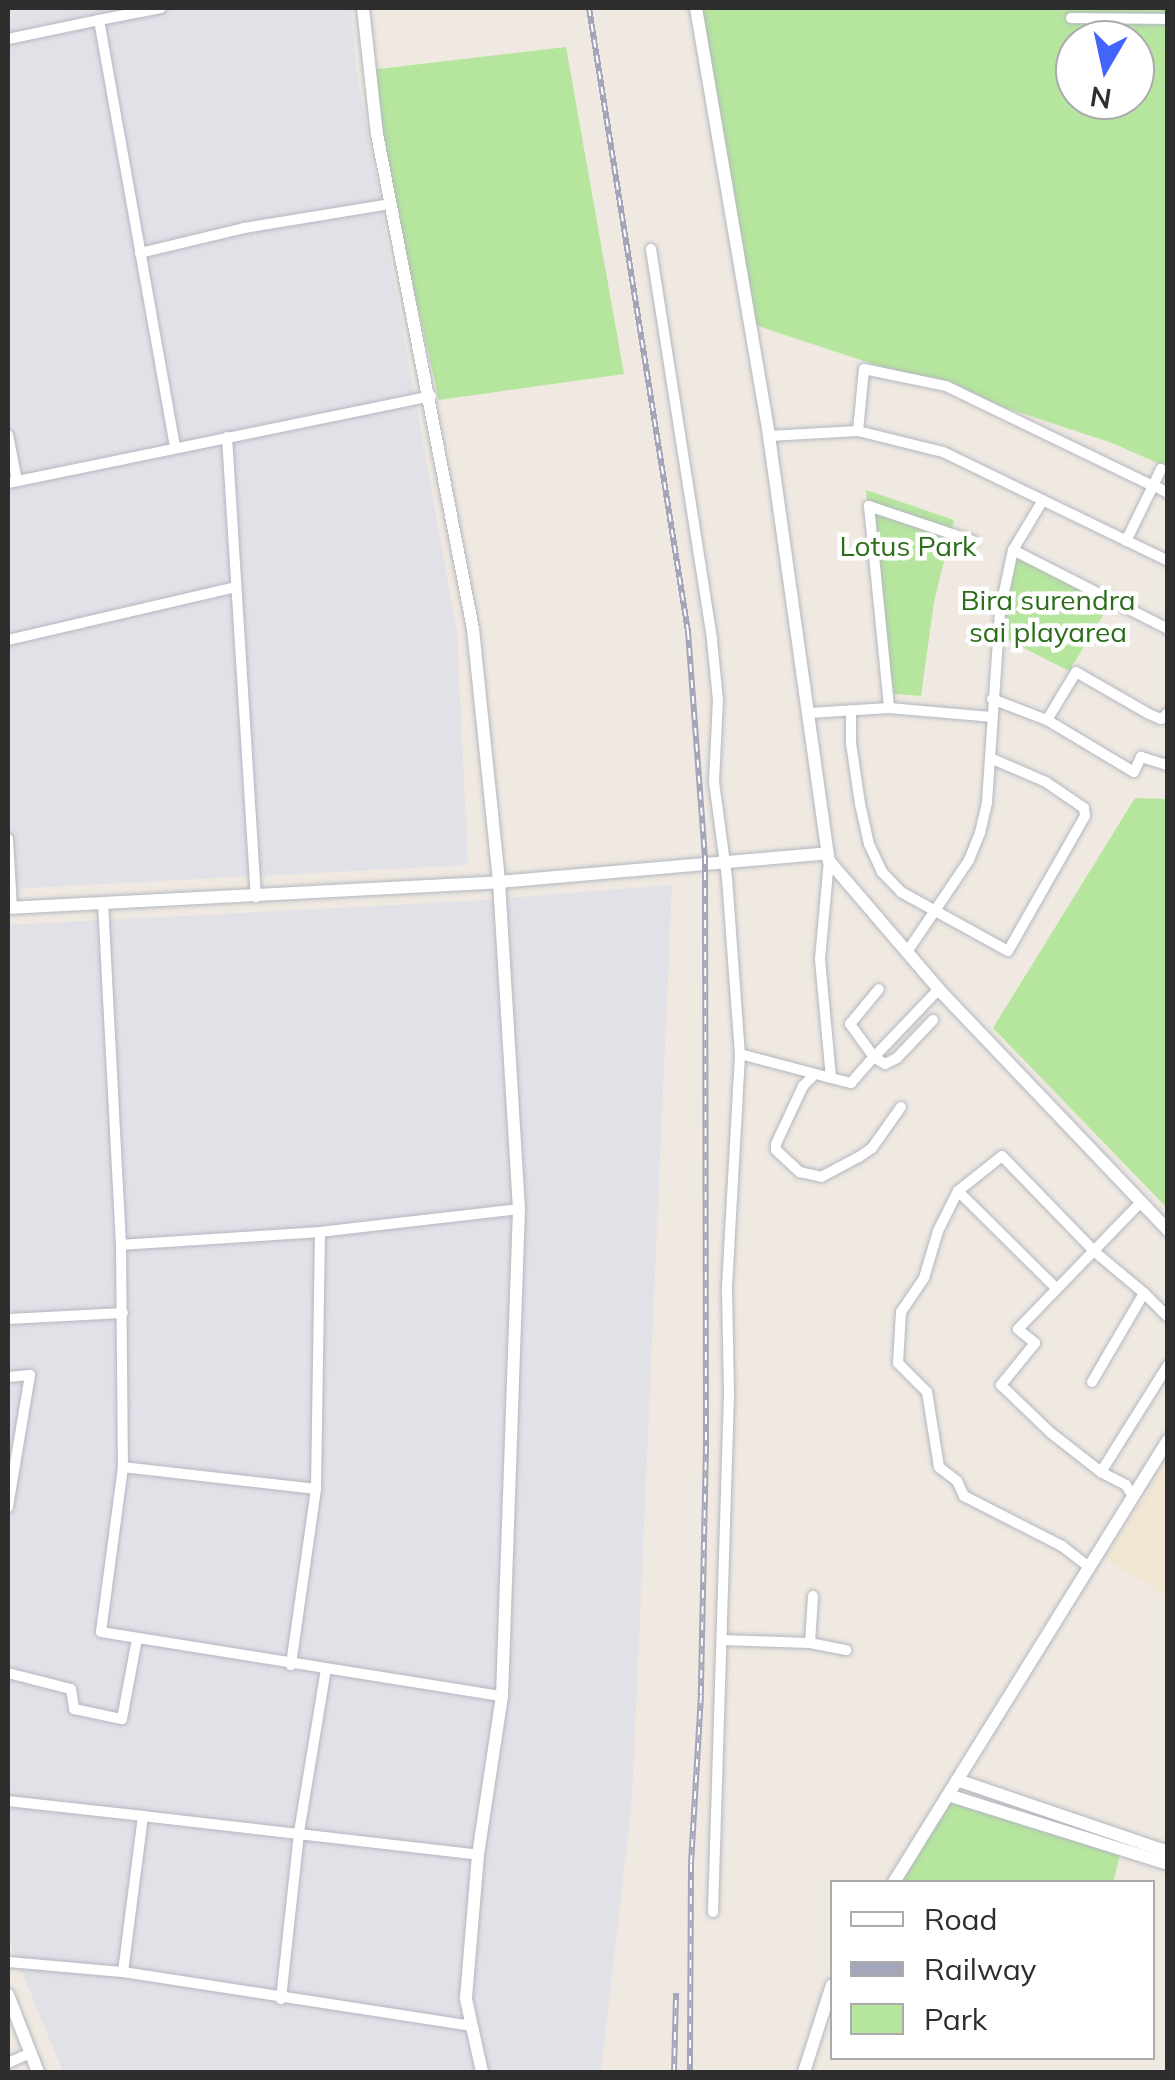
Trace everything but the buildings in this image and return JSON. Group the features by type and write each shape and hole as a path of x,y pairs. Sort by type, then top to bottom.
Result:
{"street":[{"path":"8,39 161,8"},
{"path":"364,8 377,134 474,630 499,882 520,1209 502,1696 478,1855 466,2000 482,2072"},
{"path":"696,8 769,436 829,857 820,959 832,1078"},
{"path":"1071,18 1168,19"},
{"path":"99,20 175,448"},
{"path":"140,254 244,228 391,204"},
{"path":"651,249 712,640 718,700 714,782 725,859 740,1054 727,1287 713,1912"},
{"path":"858,432 864,370 904,376 963,393 1168,493"},
{"path":"8,436 12,482 430,396"},
{"path":"769,436 858,432 942,452 1168,561"},
{"path":"226,437 256,898"},
{"path":"1126,541 1161,469"},
{"path":"907,952 969,860 980,833 990,758 1000,611 1013,550 1043,500"},
{"path":"889,708 869,506 973,541"},
{"path":"1013,550 1168,629"},
{"path":"8,640 236,587"},
{"path":"1047,720 1076,672 1148,714 1161,719 1168,713"},
{"path":"992,699 1047,720 1134,772 1141,757 1168,765"},
{"path":"808,713 889,708 991,717"},
{"path":"851,710 851,743 869,844 882,872 901,892 1008,951 1085,816 1084,808 1046,782 990,758"},
{"path":"8,840 10,908 256,898 499,882 725,859 829,857"},
{"path":"829,857 939,989 1168,1230"},
{"path":"103,902 121,1245 123,1467 101,1632 502,1696"},
{"path":"829,1028 850,1024 879,989"},
{"path":"740,1054 812,1076 851,1083 939,989"},
{"path":"850,1024 874,1058 885,1064 897,1058 933,1020"},
{"path":"812,1076 802,1086 776,1144 776,1150 800,1172 821,1177 859,1157 872,1148 901,1107"},
{"path":"1088,1567 1062,1546 964,1496 957,1481 939,1467 926,1392 898,1363 901,1312 924,1278 938,1231 958,1191 1002,1156 1095,1252 1168,1317"},
{"path":"958,1191 1056,1288"},
{"path":"1132,1495 1126,1484 1102,1472 1024,1410 1000,1385 1035,1343 1018,1329 1141,1202"},
{"path":"121,1245 320,1232 520,1209"},
{"path":"291,1665 316,1489 320,1232"},
{"path":"1092,1382 1144,1292"},
{"path":"8,1319 123,1313"},
{"path":"1102,1472 1168,1365"},
{"path":"8,1377 30,1375 8,1507"},
{"path":"895,1880 1168,1440"},
{"path":"123,1467 316,1489"},
{"path":"810,1644 813,1596"},
{"path":"8,1673 71,1688 74,1708 122,1719 138,1639"},
{"path":"722,1640 810,1644 846,1650"},
{"path":"280,1999 299,1832 326,1669"},
{"path":"957,1780 1168,1852"},
{"path":"948,1795 1168,1864"},
{"path":"8,1800 478,1855"},
{"path":"123,1972 143,1816"},
{"path":"8,1962 123,1972 472,2026"},
{"path":"804,2072 830,1991"},
{"path":"8,1995 18,2058 38,2072"}],"shaded area":[{"path":"8,8 351,8 356,67 457,633 468,865 8,889"},
{"path":"672,885 632,1799 601,2072 63,2072 8,1938 8,925 471,901"},
{"path":"1167,1461 1167,1597 1106,1559"}],"green space":[{"path":"702,8 1167,8 1167,467 1112,443 752,324"},
{"path":"566,47 624,374 439,400 380,142 370,70"},
{"name":"Lotus Park","path":"866,490 954,520 934,602 921,696 883,693"},
{"name":"Bira surendra sai playarea","path":"1016,556 1110,604 1069,671 1002,637"},
{"path":"1135,798 1167,799 1167,1208 993,1028"},
{"path":"955,1792 1122,1848 1114,1880 897,1880"}],"railway":[{"path":"589,8 688,632 705,856 706,1446 701,1695 691,1864 690,2072"},
{"path":"674,2072 676,1993"}]}
